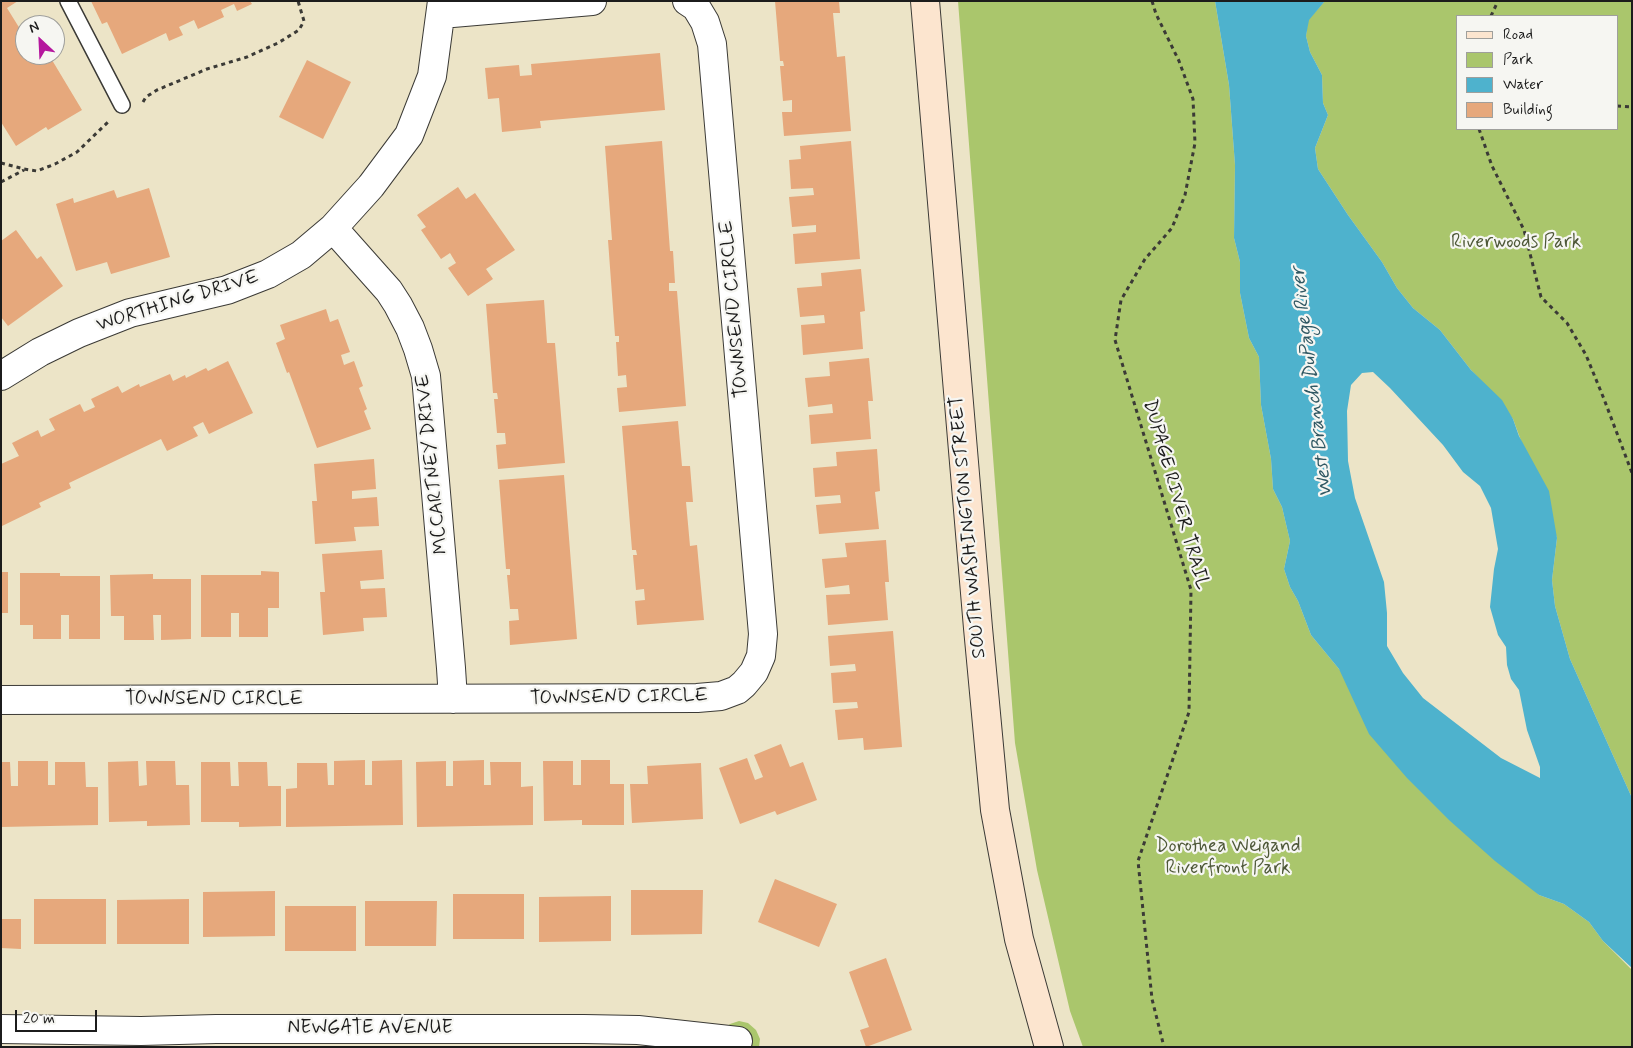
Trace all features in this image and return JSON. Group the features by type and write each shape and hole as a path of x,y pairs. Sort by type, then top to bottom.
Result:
{"main road":[{"name":"SOUTH WASHINGTON STREET","path":"925,1 976,609 995,810 1019,939 1049,1047"}],"street":[{"path":"441,8 592,1"},
{"name":"TOWNSEND CIRCLE","path":"1,700 697,698 721,696 737,690 744,684 754,672 761,656 763,634 712,44 705,22 696,6 687,1"},
{"name":"WORTHING DRIVE","path":"1,376 40,352 80,333 130,313 228,290 268,274 301,255 333,228 371,186 409,135 432,76 441,8"},
{"name":"MCCARTNEY DRIVE","path":"333,228 389,291 410,328 426,376 453,699"},
{"name":"NEWGATE AVENUE","path":"1,1029 177,1039 216,1029 638,1030 738,1041"}],"lane":[{"path":"68,1 122,105"}],"path":[{"path":"138,108 146,97 157,90 207,69 247,57 278,43 299,30 304,21 298,1"},
{"name":"DUPAGE RIVER TRAIL","path":"1152,1 1156,14 1179,61 1193,99 1195,144 1185,195 1172,228 1145,259 1120,300 1115,340 1191,590 1190,712 1138,861 1152,999 1164,1047"},
{"path":"1491,15 1498,1"},
{"path":"1618,106 1632,108"},
{"path":"1,163 37,171 77,152 105,123 110,121"},
{"path":"1479,130 1492,166 1524,230 1541,297 1567,323 1586,355 1632,473"},
{"path":"1,182 24,169"}],"green space":[{"name":"Dorothea Weigand Riverfront Park","path":"958,1 1215,1 1229,85 1235,165 1234,238 1240,262 1240,293 1249,338 1259,357 1261,405 1271,459 1273,489 1282,507 1290,541 1284,569 1290,587 1298,601 1311,635 1539,895 1564,904 1589,922 1603,941 1632,970 1632,1047 1083,1047 1070,1011 1037,870 1015,743"},
{"name":"Riverwoods Park","path":"1325,1 1632,1 1632,798 1570,659 1555,606 1552,580 1557,538 1513,419 1440,330 1413,308 1397,288 1382,262 1318,169 1315,148 1328,115 1323,103 1322,75 1310,52 1306,36 1308,20"},
{"path":"739,1021 748,1023 756,1030 760,1039 759,1047 721,1047 723,1030 730,1024"}],"water":[{"name":"West Branch DuPage River","path":"1215,1 1325,1 1309,20 1306,36 1310,52 1322,75 1323,103 1328,115 1315,148 1318,169 1382,262 1397,288 1413,308 1440,330 1471,370 1502,400 1549,491 1557,538 1552,580 1555,606 1570,659 1632,798 1632,968 1603,941 1589,922 1564,904 1539,895 1495,861 1449,820 1407,778 1369,734 1339,669 1311,635 1284,569 1290,541 1282,507 1273,489 1271,459 1261,405 1259,357 1249,338 1240,293 1240,262 1234,238 1235,165 1229,85","holes":["1373,372 1443,445 1463,472 1480,486 1491,508 1498,549 1490,607 1498,635 1506,647 1507,665 1511,679 1519,690 1527,730 1540,767 1540,778 1501,758 1423,698 1403,673 1387,646 1387,613 1384,582 1355,498 1348,461 1347,411 1351,385 1362,373"]}],"building":[{"path":"1,1 18,1 7,8 15,21 15,65 55,65 82,110 48,130 46,127 16,146 1,122"},
{"path":"91,1 250,1 252,4 237,11 234,4 221,10 224,17 198,29 194,20 179,27 183,35 169,41 166,33 122,54 107,22 102,24"},
{"path":"775,1 839,1 840,13 833,13 837,57 845,56 851,131 784,136 782,112 792,112 792,100 783,101 780,66 784,66 783,61 780,61"},
{"path":"660,53 665,110 540,121 541,128 502,132 499,98 488,99 485,68 519,65 520,76 532,75 531,64"},
{"path":"307,60 351,82 323,139 279,117"},
{"path":"662,141 670,251 673,251 675,283 669,283 669,291 677,291 686,406 619,412 617,388 627,387 626,375 618,376 616,342 619,342 619,336 615,336 608,240 612,240 605,146"},
{"path":"851,141 860,259 795,264 793,234 816,232 816,225 792,227 789,197 814,195 813,188 791,189 789,160 801,159 800,146"},
{"path":"458,187 466,199 475,193 515,250 486,269 493,279 468,296 448,268 456,263 450,253 441,259 421,230 426,227 417,215"},
{"path":"149,188 170,257 111,274 107,262 76,271 56,204 73,198 74,203 114,190 117,198"},
{"path":"16,230 37,259 41,256 63,286 8,326 1,317 1,241"},
{"path":"861,269 865,311 860,312 863,349 803,355 801,325 825,323 824,315 800,317 797,288 822,286 821,273"},
{"path":"544,300 547,343 555,343 565,463 498,469 496,445 506,444 505,433 497,433 494,399 498,399 497,393 493,393 486,304"},
{"path":"326,309 330,322 338,319 350,352 341,355 344,365 354,361 363,386 359,388 367,409 364,411 371,429 317,448 289,372 287,373 276,343 285,339 280,325"},
{"path":"869,358 873,401 868,401 871,439 811,444 809,415 833,413 832,404 808,407 805,378 830,376 829,362"},
{"path":"228,361 253,413 209,434 203,422 193,427 198,436 167,451 161,439 69,483 71,488 39,503 41,507 2,526 1,464 19,456 12,443 38,430 41,437 55,430 49,419 80,404 84,412 95,407 91,399 118,386 122,393 139,384 140,387 170,374 173,381 185,375 186,378 206,368 208,371"},
{"path":"678,421 682,466 690,466 693,502 686,502 690,546 697,545 704,620 637,625 635,601 645,600 644,589 636,590 633,555 637,555 636,550 632,550 622,426"},
{"path":"877,449 880,491 875,492 879,529 819,534 816,505 841,503 840,495 815,497 813,468 837,466 836,452"},
{"path":"374,459 376,489 352,491 352,499 377,497 379,526 354,527 356,541 315,544 312,501 317,501 314,464"},
{"path":"564,475 577,639 510,645 509,621 519,620 518,609 510,609 507,575 510,575 510,569 506,569 499,480"},
{"path":"886,540 889,582 885,582 888,620 828,625 826,595 850,594 849,585 825,588 822,559 847,557 845,543"},
{"path":"382,550 384,579 360,581 361,589 385,588 387,617 363,618 364,631 323,635 320,592 325,592 322,554"},
{"path":"261,571 279,572 279,608 268,608 268,637 239,637 239,613 231,613 231,637 201,637 201,575 261,575"},
{"path":"1,572 8,572 8,613 1,613"},
{"path":"20,573 100,576 100,639 69,639 69,615 61,615 61,639 33,639 33,625 20,625"},
{"path":"153,574 153,579 191,579 191,639 161,640 161,615 153,615 154,640 124,640 124,616 111,616 110,575"},
{"path":"893,631 902,747 864,750 863,738 838,740 835,710 858,708 857,702 833,703 831,673 856,671 855,664 830,666 828,636"},
{"path":"781,744 790,767 803,762 817,800 777,815 775,811 740,824 719,768 747,758 755,780 763,777 754,755"},
{"path":"365,760 365,785 372,785 372,761 402,760 403,825 286,827 286,789 297,788 297,763 327,763 328,785 334,785 334,761"},
{"path":"484,760 484,785 491,785 490,762 521,762 521,787 533,786 533,825 417,827 416,762 446,761 446,786 453,786 453,761"},
{"path":"581,760 610,760 610,784 624,784 624,825 582,825 582,820 544,821 543,761 573,761 573,785 581,785"},
{"path":"18,761 48,761 48,785 55,785 55,762 85,762 86,787 98,787 98,825 1,827 1,762 10,762 11,786 18,786"},
{"path":"138,761 139,786 147,785 146,761 175,761 176,785 189,785 190,825 147,826 147,821 109,822 108,762"},
{"path":"201,762 230,762 231,786 239,786 238,762 267,762 268,786 281,786 281,826 239,827 239,822 201,822"},
{"path":"701,763 703,819 632,823 630,784 648,784 647,766"},
{"path":"775,879 837,904 819,947 758,922"},
{"path":"631,890 703,890 702,934 631,935"},
{"path":"275,891 275,936 203,937 203,892"},
{"path":"453,894 524,894 524,939 453,939"},
{"path":"611,896 611,941 539,942 539,897"},
{"path":"34,899 106,899 106,944 34,944"},
{"path":"189,899 189,944 117,944 117,900"},
{"path":"365,901 437,901 436,946 365,946"},
{"path":"285,906 356,906 356,951 285,951"},
{"path":"1,919 21,919 21,949 1,948"},
{"path":"886,958 912,1030 866,1047 860,1030 869,1027 849,972"}]}
